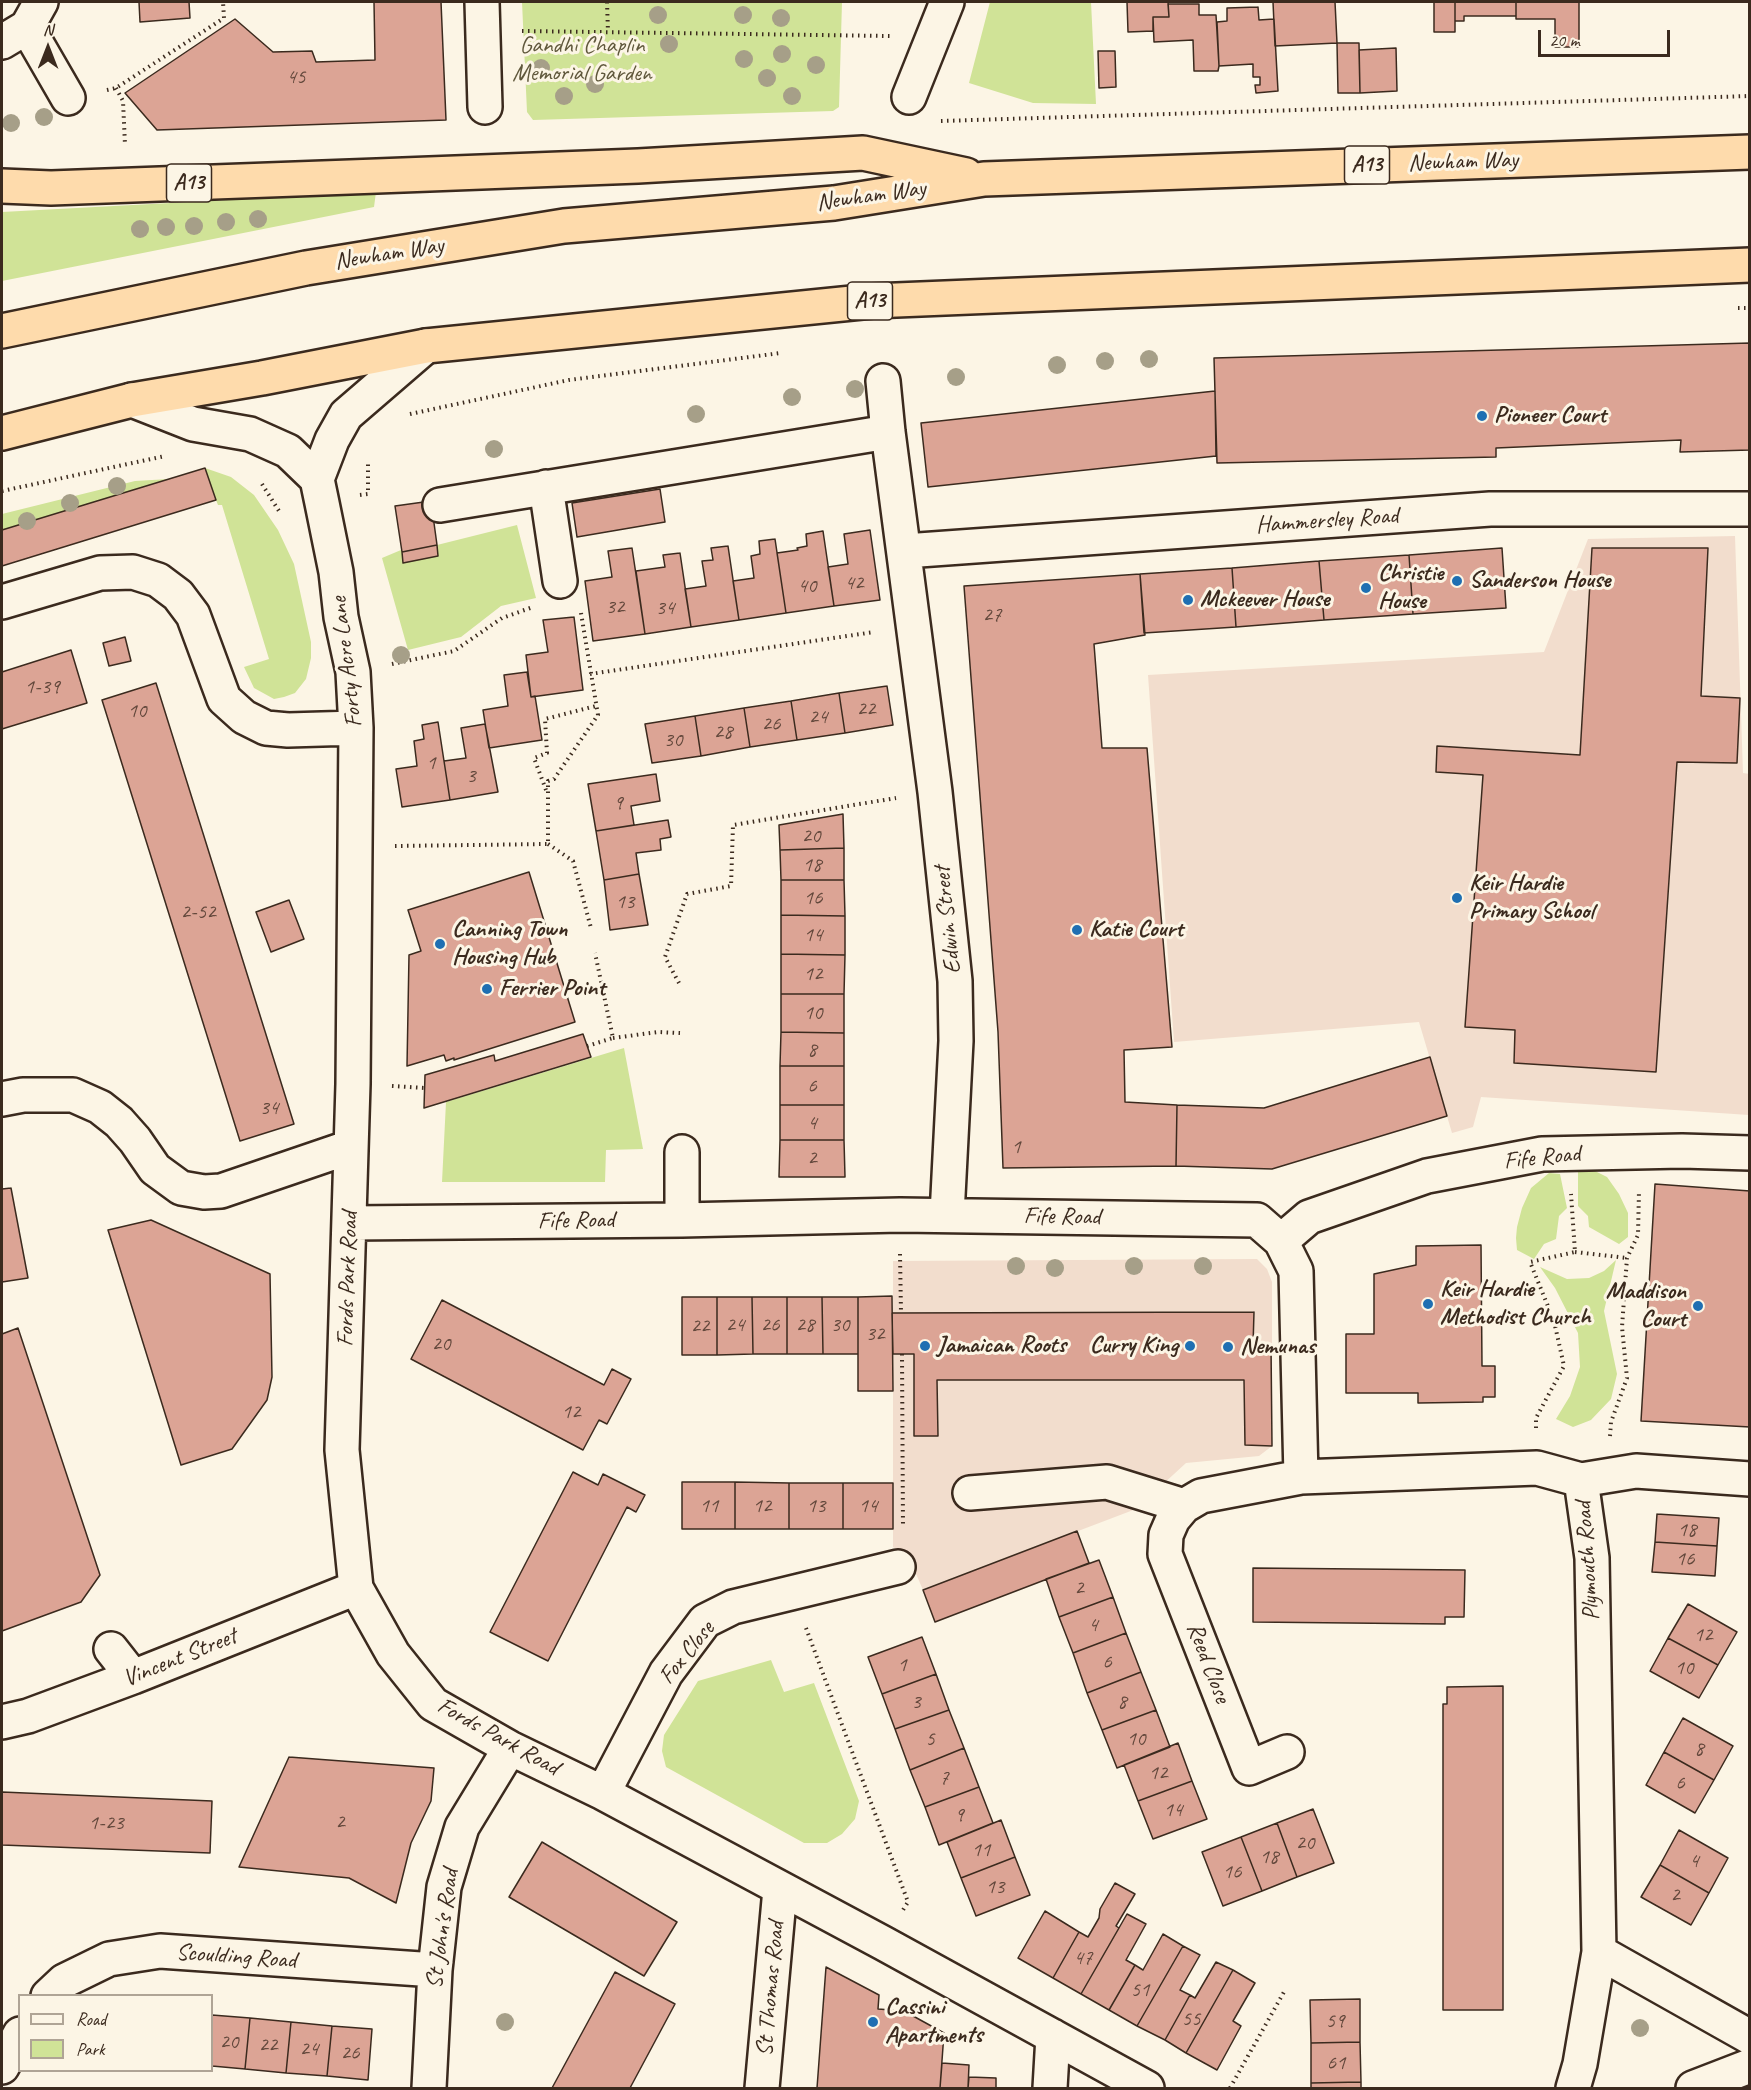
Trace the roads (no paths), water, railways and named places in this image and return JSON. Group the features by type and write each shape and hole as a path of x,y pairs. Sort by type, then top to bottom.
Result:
{"highway":[{"name":"Newham Way","path":"2,331 306,267 552,228 834,203 984,179 1749,152"},
{"name":"A13","path":"2,186 51,188 365,177 638,166 863,153 984,179"},
{"name":"A13","path":"2,433 132,400 262,378 426,346 872,301 1749,265"}],"street":[{"path":"482,2 485,107"},
{"path":"909,97 947,2"},
{"path":"23,24 68,98"},
{"path":"132,400 193,424 250,434 288,450 316,479 332,440 346,414 426,346"},
{"name":"Edwin Street","path":"883,381 935,792 955,981 956,1041 947,1215"},
{"path":"440,505 888,432"},
{"name":"Forty Acre Lane","path":"316,479 336,572 341,617 353,672 356,728 353,1084 350,1147"},
{"path":"546,487 561,589"},
{"name":"Hammersley Road","path":"905,551 1490,509 1749,509"},
{"path":"2,602 100,573 133,572 158,580 178,595 193,615 224,699 244,717 266,728 288,730 356,728"},
{"path":"2,1099 33,1095 74,1095 100,1107 119,1122 155,1169 181,1188 204,1192 221,1191 350,1147"},
{"name":"Fords Park Road","path":"350,1147 350,1223 342,1450 356,1588 393,1654 433,1704 510,1748 603,1793 883,1943 1147,2088"},
{"path":"682,1152 682,1220"},
{"name":"Fife Road","path":"350,1223 682,1220 900,1215 1257,1220 1281,1241 1309,1217 1427,1176 1542,1154 1749,1153"},
{"path":"1281,1241 1296,1271 1301,1476"},
{"name":"Plymouth Road","path":"1179,1513 1201,1496 1301,1476 1537,1468 1595,1478 1592,1558 1599,1952 1580,2064 1573,2088"},
{"path":"1595,1478 1636,1471 1749,1479"},
{"path":"970,1493 1107,1482 1179,1513"},
{"name":"Reed Close","path":"1179,1513 1166,1535 1165,1554 1249,1768 1287,1752"},
{"name":"Fox Close","path":"603,1793 666,1673 705,1621 733,1607 898,1567"},
{"name":"Vincent Street","path":"2,1722 28,1716 133,1677 356,1588"},
{"path":"111,1649 133,1677"},
{"name":"St John's Road","path":"429,2088 435,1970 444,1887 462,1827 510,1748"},
{"name":"St Thomas Road","path":"762,2088 780,1889"},
{"name":"Scoulding Road","path":"49,1994 64,1981 109,1959 160,1951 435,1970"},
{"path":"1599,1952 1749,2037"},
{"path":"1050,2088 1053,2036"},
{"path":"2,2067 18,2038"},
{"path":"1693,2088 1749,2066"}],"place":[{"name":"Pioneer Court","path":"1482,416"},
{"name":"Sanderson House","path":"1457,581"},
{"name":"Christie House","path":"1366,588"},
{"name":"Mckeever House","path":"1188,600"},
{"name":"Keir Hardie Primary School","path":"1457,898"},
{"name":"Katie Court","path":"1077,930"},
{"name":"Canning Town Housing Hub","path":"440,944"},
{"name":"Ferrier Point","path":"487,989"},
{"name":"Keir Hardie Methodist Church","path":"1428,1304"},
{"name":"Maddison Court","path":"1698,1306"},
{"name":"Jamaican Roots","path":"925,1346"},
{"name":"Curry King","path":"1190,1346"},
{"name":"Nemunas","path":"1228,1347"},
{"name":"Cassini Apartments","path":"873,2022"}],"park label":[{"name":"Gandhi Chaplin Memorial Garden","path":"582,60"}]}
